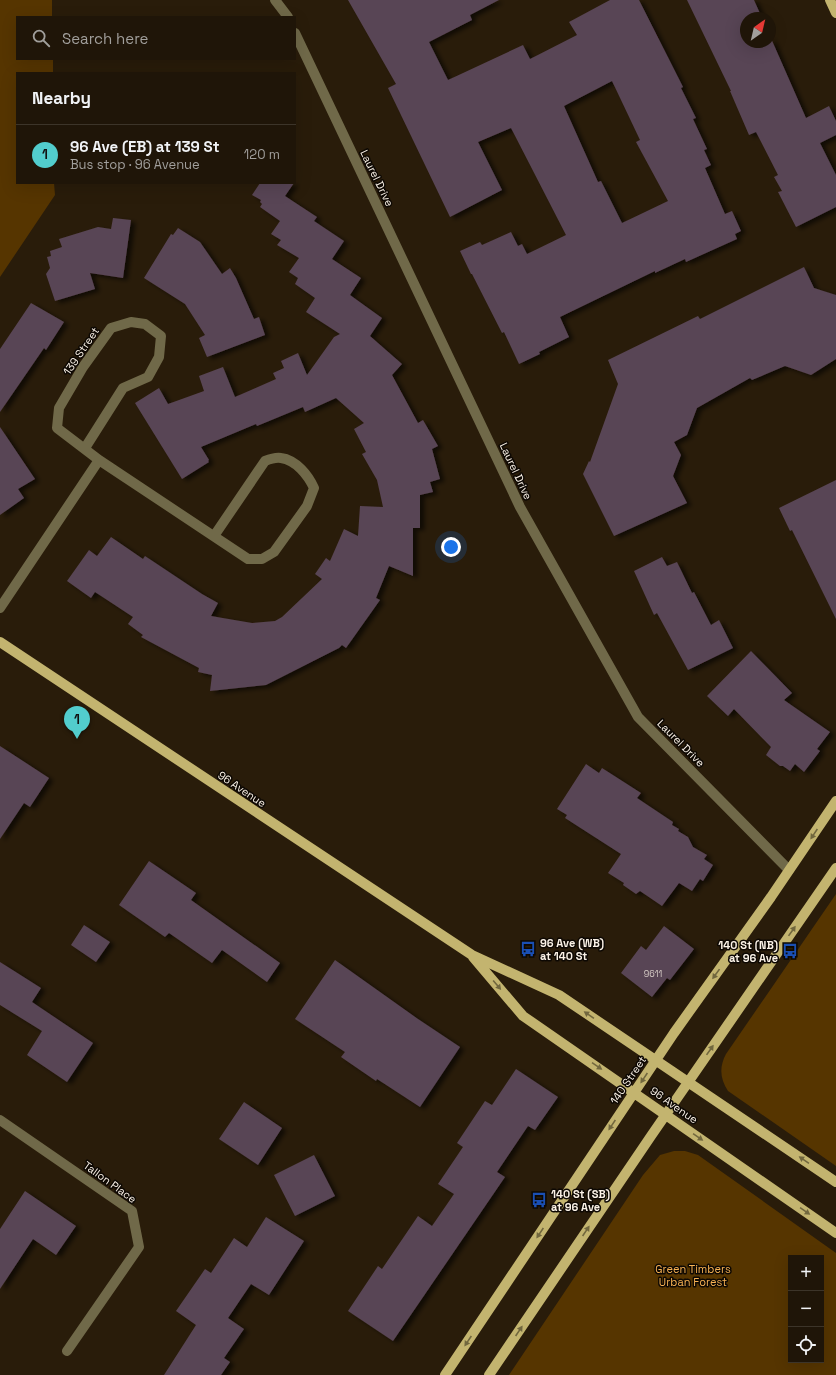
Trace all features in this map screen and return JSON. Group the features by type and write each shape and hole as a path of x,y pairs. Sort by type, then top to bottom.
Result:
{"main road":[{"path":"830,0 836,13"},
{"name":"96 Avenue","path":"0,642 472,955 559,995 836,1182"},
{"name":"140 Street","path":"445,1375 634,1092 836,801"},
{"path":"490,1375 666,1114 836,868"},
{"name":"96 Avenue","path":"472,955 523,1016 836,1232"}],"street":[{"path":"275,0 287,16"},
{"name":"Laurel Drive","path":"296,35 520,507 638,716 789,870"},
{"name":"139 Street","path":"85,448 123,388 148,377 159,357 162,336 145,324 131,322 111,328 83,367 60,408 57,428 99,460 248,560 262,559 274,552 307,506 314,488 311,481 302,469 282,458 274,458 265,461 214,536"},
{"path":"0,608 99,460"},
{"name":"Tallon Place","path":"0,1120 132,1211 139,1247 67,1351"}],"green space":[{"path":"0,0 52,0 52,16 16,16 16,60 53,60 53,72 16,72 16,184 54,184 55,195 0,277"},
{"path":"836,894 836,1166 728,1091 723,1082 721,1068 726,1054"},
{"name":"Green Timbers Urban Forest","path":"674,1151 685,1151 698,1155 836,1253 836,1375 509,1375 643,1175 660,1155"}],"building":[{"path":"348,0 499,0 470,15 472,20 429,42 448,80 523,45 530,59 577,35 569,22 610,0 639,0 683,87 681,88 696,118 693,119 707,149 704,150 711,165 705,168 725,214 732,211 741,231 735,234 737,239 686,262 685,259 655,273 655,271 560,317 569,337 519,364 504,332 502,333 460,251 480,242 482,245 511,232 518,246 522,244 527,254 566,235 511,128 478,142 502,190 450,217 388,88 396,84","holes":["612,81 640,140 636,142 668,201 622,223 601,181 598,182 564,106"]},
{"path":"687,0 754,0 759,12 740,12 740,48 775,48 806,118 829,106 836,121 836,135 820,143 836,175 836,207 796,227 778,192 782,191 774,177 778,175 756,132 749,135 731,91"},
{"path":"259,184 293,184 285,196 317,217 314,221 344,241 332,259 361,278 350,295 382,318 370,336 402,364 392,375 418,423 423,420 438,446 432,449 440,479 430,482 433,492 420,495 420,528 413,528 413,576 389,566 376,598 380,600 346,648 342,645 339,648 266,685 210,691 212,675 198,672 199,668 141,637 143,635 128,624 133,617 95,592 91,598 67,581 89,550 97,556 111,537 143,559 145,556 218,603 211,616 252,623 275,621 282,617 322,579 315,574 326,558 330,561 344,529 358,536 360,506 383,507 377,480 362,454 366,452 354,429 364,423 336,398 305,412 303,407 257,426 256,424 201,447 209,462 182,479 135,403 159,388 168,404 204,391 199,376 223,367 235,397 276,379 273,373 284,368 281,361 298,353 307,375 334,337 340,334 306,312 315,298 295,284 298,278 289,272 299,258 277,245 281,240 271,234 280,221 260,207 262,204 260,202 261,200 252,195"},
{"path":"113,218 131,220 123,278 90,273 95,289 55,301 46,274 50,268 47,257 51,256 50,251 62,247 59,239 98,227 111,229"},
{"path":"178,228 200,242 222,274 230,268 254,319 259,317 265,335 207,357 199,338 205,335 185,304 144,278 171,234 173,235"},
{"path":"804,267 814,288 836,295 836,359 811,375 785,366 752,380 750,378 697,408 687,435 674,442 681,455 673,476 687,503 614,536 583,474 589,461 590,462 618,384 608,360 698,316 700,319"},
{"path":"31,303 64,322 46,350 44,348 0,412 0,349"},
{"path":"0,427 35,479 18,489 24,498 0,515"},
{"path":"836,480 836,619 792,530 790,531 779,508"},
{"path":"662,557 667,566 677,562 692,593 694,592 711,625 719,620 733,648 688,670 657,613 654,615 634,571"},
{"path":"751,651 792,693 784,700 830,732 817,749 820,751 804,772 795,764 790,771 783,766 780,766 766,755 771,747 734,709 728,716 707,696"},
{"path":"0,746 49,778 30,807 24,803 0,839"},
{"path":"586,764 599,773 602,768 641,793 637,798 673,822 672,825 688,837 693,847 707,855 704,859 713,865 703,881 700,879 692,891 679,883 662,906 640,891 636,894 623,885 624,883 608,873 621,854 565,818 567,815 557,809"},
{"path":"149,861 196,893 191,900 280,963 267,982 222,950 212,963 169,933 165,937 119,905"},
{"path":"84,925 110,942 96,962 71,945"},
{"path":"664,926 694,949 670,980 667,978 652,997 621,973 641,946 646,950"},
{"path":"335,960 460,1047 420,1107 377,1079 376,1081 341,1057 345,1052 295,1019"},
{"path":"0,962 41,988 32,1002 93,1043 67,1082 27,1055 42,1031 0,1005"},
{"path":"516,1069 558,1097 535,1130 528,1126 497,1172 505,1177 393,1341 348,1311 378,1266 382,1269 418,1216 432,1226 454,1194 438,1184 463,1147 457,1143 485,1101 492,1105"},
{"path":"244,1102 282,1128 258,1165 219,1139"},
{"path":"314,1155 335,1196 295,1216 274,1175"},
{"path":"25,1191 76,1226 56,1255 33,1239 0,1289 0,1229"},
{"path":"266,1217 304,1241 269,1295 251,1284 228,1318 244,1329 224,1358 230,1362 221,1375 164,1375 196,1325 176,1311 205,1269 211,1273 234,1238 247,1247"}],"place":[{"name":"96 Ave (EB) at 139 St","path":"77,739"},
{"name":"96 Ave (WB) at 140 St","path":"528,949"},
{"name":"140 St (NB) at 96 Ave","path":"790,951"},
{"name":"140 St (SB) at 96 Ave","path":"539,1200"}]}
